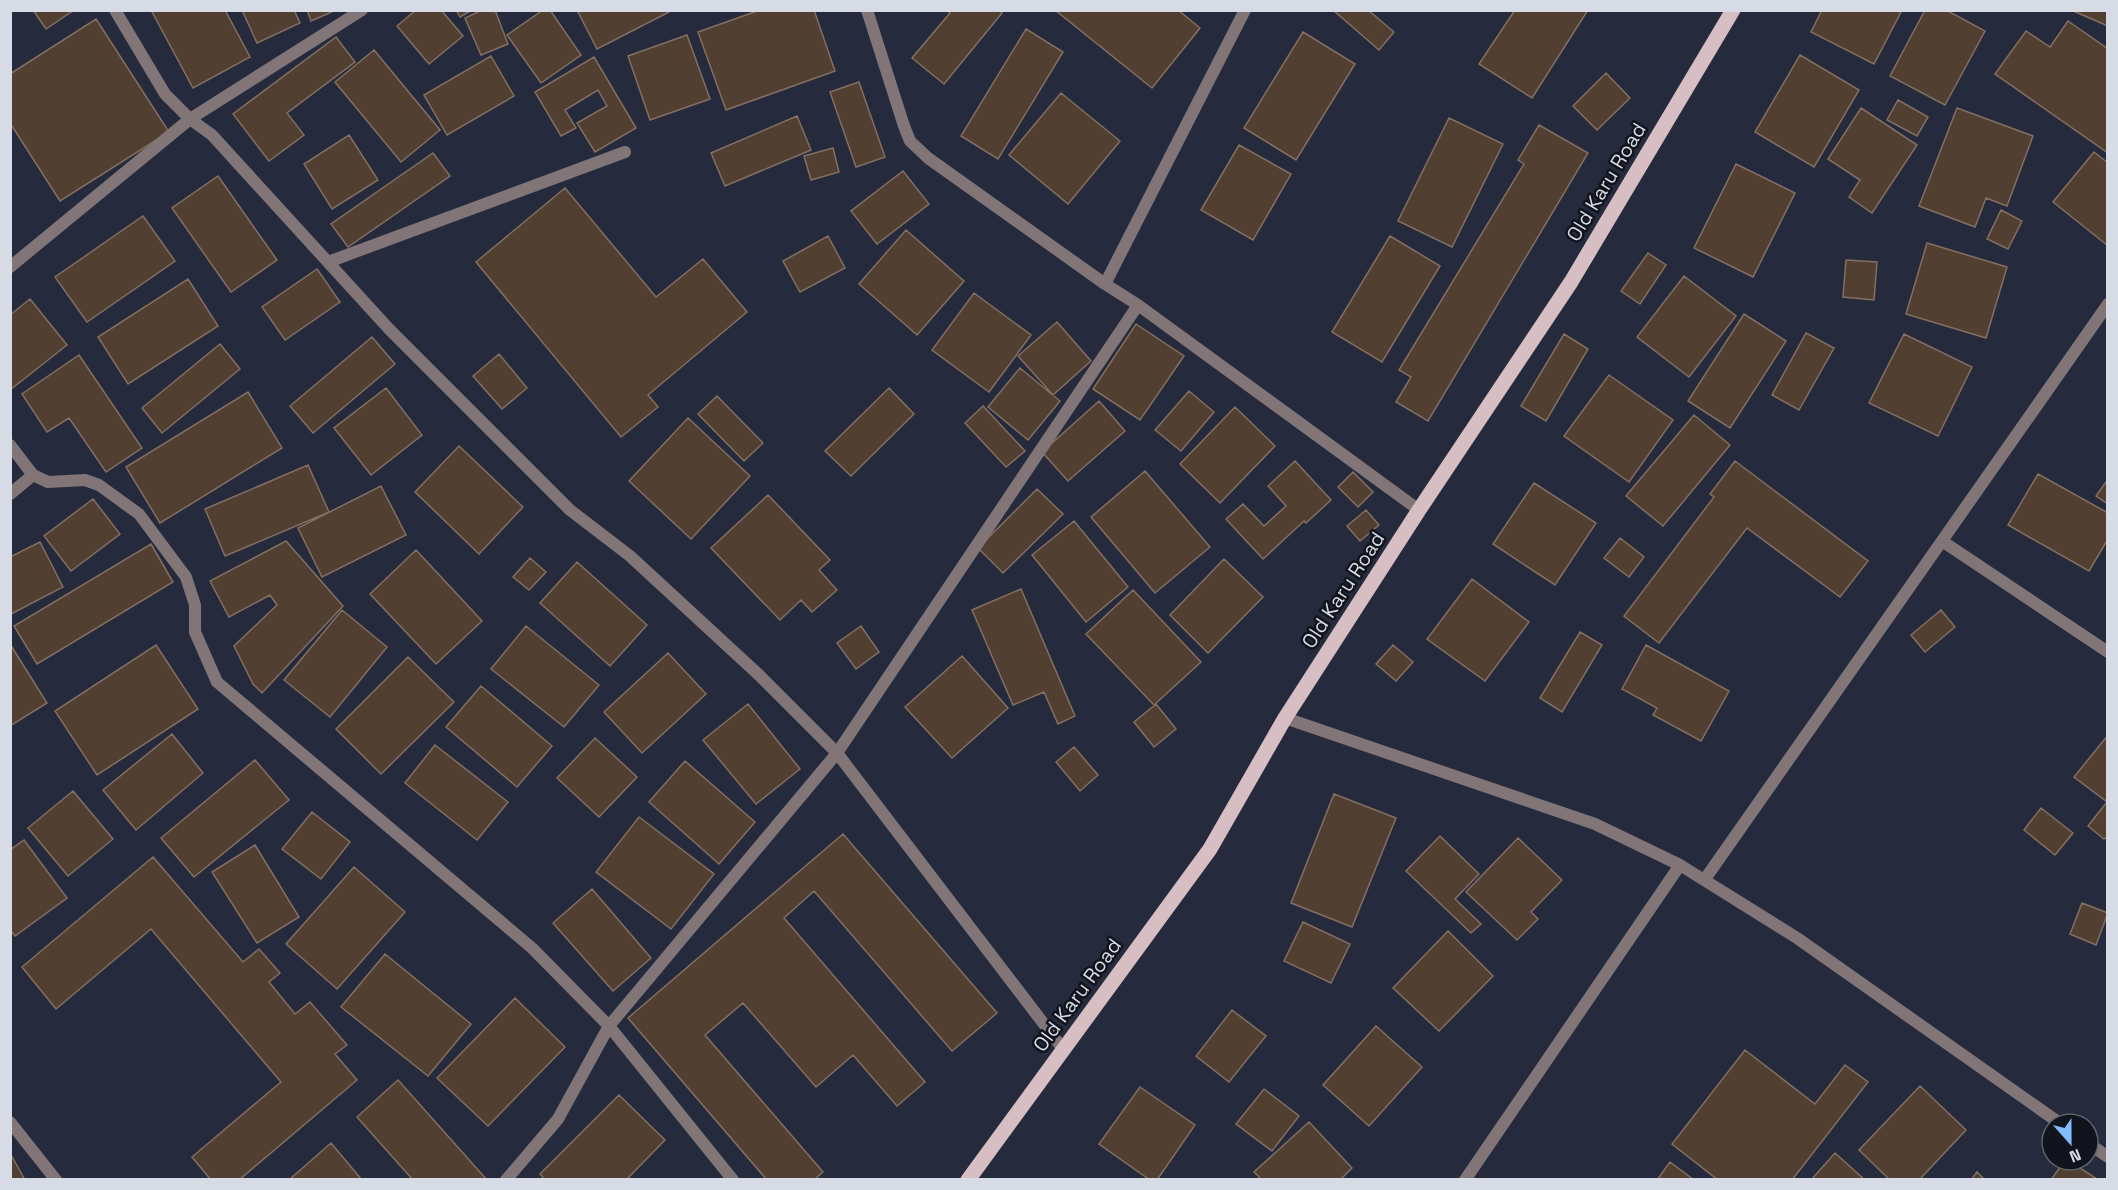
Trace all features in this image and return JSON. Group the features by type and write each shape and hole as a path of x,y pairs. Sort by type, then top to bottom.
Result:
{"main road":[{"name":"Old Karu Road","path":"968,1179 1210,849 1285,718 1419,510 1571,282 1733,10"}],"street":[{"path":"115,10 165,94 212,135 388,328 570,510 630,556 759,675 837,753 1063,1049"},
{"path":"10,267 190,118 362,10"},
{"path":"867,10 910,141 928,158 1138,305 1419,510"},
{"path":"1105,284 1245,10"},
{"path":"328,262 625,152"},
{"path":"1705,879 2108,304"},
{"path":"506,1179 558,1119 609,1026 837,753 1138,305"},
{"path":"10,445 33,475 48,482 85,480 99,485 140,514 186,578 195,605 195,632 217,682 532,948 609,1026 733,1179"},
{"path":"10,494 33,475"},
{"path":"1942,541 2108,652"},
{"path":"1285,718 1595,824 1680,864 1797,938 2044,1112"},
{"path":"1465,1179 1680,864"},
{"path":"10,1122 56,1179"}],"building":[{"path":"33,10 74,10 46,29"},
{"path":"151,10 225,10 250,57 193,88"},
{"path":"242,10 294,10 300,23 257,43"},
{"path":"307,10 333,10 334,11 311,21"},
{"path":"416,10 441,10 463,36 429,64 397,26"},
{"path":"456,10 472,10 460,17"},
{"path":"482,10 495,10 508,44 481,55 465,18"},
{"path":"543,10 550,10 581,55 541,83 507,35"},
{"path":"577,10 669,10 669,12 597,49"},
{"path":"760,10 814,10 835,71 726,110 698,32"},
{"path":"946,10 999,10 1002,13 944,84 912,58 950,13"},
{"path":"1055,10 1178,10 1200,28 1152,88"},
{"path":"1333,10 1368,10 1394,32 1379,50"},
{"path":"1515,10 1588,10 1532,98 1479,64"},
{"path":"1822,10 1902,10 1874,64 1811,32"},
{"path":"1925,10 1946,10 1985,31 1945,105 1890,76"},
{"path":"2071,10 2108,10 2108,26"},
{"path":"96,19 169,132 60,201 10,123 10,74"},
{"path":"2068,21 2108,49 2108,153 1995,74 2026,31 2050,47"},
{"path":"1026,29 1063,52 998,159 961,136"},
{"path":"1303,32 1355,64 1296,160 1244,128"},
{"path":"687,35 710,99 650,120 628,56"},
{"path":"336,37 355,62 287,113 304,135 269,161 233,114"},
{"path":"374,50 440,130 401,162 335,82"},
{"path":"1800,55 1859,90 1814,167 1755,132"},
{"path":"491,56 514,96 447,135 424,95"},
{"path":"594,57 636,128 595,152 577,123 607,106 598,90 565,110 576,128 561,136 535,92"},
{"path":"1606,73 1630,98 1597,130 1573,106"},
{"path":"859,82 885,157 856,167 830,92"},
{"path":"1061,93 1120,141 1068,204 1009,155"},
{"path":"1898,100 1928,117 1917,136 1887,120"},
{"path":"1861,108 1917,145 1872,213 1849,197 1860,180 1828,159"},
{"path":"1957,108 2033,136 2007,206 1986,198 1975,227 1919,206"},
{"path":"797,116 811,150 725,186 711,153"},
{"path":"1449,118 1503,144 1452,247 1398,221"},
{"path":"1539,125 1588,153 1428,421 1396,402 1411,377 1399,370 1524,164 1518,160"},
{"path":"349,135 378,180 332,209 304,164"},
{"path":"1239,145 1291,174 1253,240 1201,210"},
{"path":"833,148 839,172 811,180 804,156"},
{"path":"2094,152 2108,163 2107,245 2053,202"},
{"path":"433,153 450,176 348,247 331,224"},
{"path":"1736,164 1795,193 1753,277 1694,248"},
{"path":"903,171 929,204 877,244 851,211"},
{"path":"218,176 277,260 231,292 172,208"},
{"path":"565,188 656,297 703,259 747,312 648,395 658,407 621,437 476,262"},
{"path":"2001,210 2022,221 2008,249 1987,239"},
{"path":"143,216 175,261 87,322 55,277"},
{"path":"906,230 964,281 917,335 859,284"},
{"path":"828,236 845,268 800,292 783,261"},
{"path":"1390,236 1440,266 1382,362 1332,332"},
{"path":"1927,243 2007,267 1986,338 1906,314"},
{"path":"1648,253 1666,265 1640,304 1621,291"},
{"path":"1846,260 1877,262 1874,300 1843,297"},
{"path":"317,269 340,302 285,340 262,307"},
{"path":"1684,276 1736,316 1689,377 1637,337"},
{"path":"188,279 218,326 128,384 98,337"},
{"path":"974,293 1031,335 989,392 932,350"},
{"path":"30,299 67,345 10,390 10,315"},
{"path":"1744,314 1786,341 1730,428 1688,401"},
{"path":"1057,322 1091,361 1053,395 1018,356"},
{"path":"1136,324 1184,356 1140,420 1093,389"},
{"path":"1806,333 1834,348 1799,410 1772,395"},
{"path":"1564,334 1588,349 1546,421 1521,406"},
{"path":"1904,334 1972,367 1938,436 1869,403"},
{"path":"372,337 395,364 313,433 290,406"},
{"path":"220,344 240,369 162,433 142,408"},
{"path":"499,354 527,388 502,409 473,376"},
{"path":"79,355 142,448 106,472 69,418 47,432 22,394"},
{"path":"1020,368 1060,401 1028,440 988,407"},
{"path":"1609,375 1673,420 1629,482 1564,436"},
{"path":"386,388 422,435 371,475 334,428"},
{"path":"889,388 914,414 851,476 825,451"},
{"path":"1189,391 1214,412 1181,451 1155,430"},
{"path":"248,392 282,448 160,523 126,467"},
{"path":"717,396 763,443 744,461 698,414"},
{"path":"1099,401 1125,431 1068,481 1042,452"},
{"path":"983,406 1025,451 1006,467 965,423"},
{"path":"1235,407 1275,446 1220,503 1180,464"},
{"path":"1694,415 1730,445 1663,526 1626,496"},
{"path":"688,418 750,476 691,539 629,481"},
{"path":"459,446 523,507 479,554 415,492"},
{"path":"1295,461 1331,500 1306,523 1304,521 1263,559 1226,519 1243,504 1264,526 1286,506 1268,486"},
{"path":"1735,461 1868,561 1840,597 1747,528 1659,643 1624,616 1714,497 1710,494"},
{"path":"308,465 329,512 225,556 205,509"},
{"path":"1145,471 1210,547 1155,593 1091,517"},
{"path":"1353,472 1373,492 1358,507 1338,487"},
{"path":"2038,474 2108,513 2108,539 2089,571 2008,525"},
{"path":"2108,479 2108,504 2096,496"},
{"path":"1534,483 1596,523 1555,585 1493,544"},
{"path":"381,486 406,535 322,577 298,528"},
{"path":"1037,489 1063,514 1003,573 978,548"},
{"path":"768,495 830,560 819,570 837,590 812,612 801,600 780,620 711,548"},
{"path":"93,499 120,534 71,571 44,536"},
{"path":"1366,510 1379,525 1360,541 1347,526"},
{"path":"1074,521 1128,587 1086,622 1032,555"},
{"path":"1620,538 1644,557 1629,577 1604,558"},
{"path":"286,541 343,606 262,693 253,684 234,646 277,605 270,595 229,617 210,581"},
{"path":"40,542 63,587 11,614 10,557"},
{"path":"151,544 173,582 37,664 14,626"},
{"path":"416,550 482,621 436,664 370,594"},
{"path":"530,558 546,572 529,590 513,577"},
{"path":"1224,559 1263,597 1208,653 1170,615"},
{"path":"577,562 647,625 610,666 540,603"},
{"path":"1472,579 1529,622 1485,681 1427,639"},
{"path":"1021,589 1075,716 1058,724 1044,692 1013,705 972,610"},
{"path":"1133,590 1201,662 1154,705 1086,634"},
{"path":"342,610 387,647 330,717 284,680"},
{"path":"1941,610 1955,627 1925,652 1911,635"},
{"path":"526,626 599,685 564,727 491,669"},
{"path":"861,626 879,652 856,669 837,643"},
{"path":"1580,632 1602,645 1562,712 1540,698"},
{"path":"10,644 47,703 10,726"},
{"path":"156,645 198,709 97,775 55,711"},
{"path":"1393,645 1413,662 1396,681 1376,664"},
{"path":"1646,645 1729,691 1701,741 1653,715 1657,708 1622,689"},
{"path":"668,653 706,694 642,753 604,712"},
{"path":"962,656 1008,708 952,758 905,707"},
{"path":"408,657 454,702 381,774 336,729"},
{"path":"481,686 552,746 517,787 446,727"},
{"path":"748,704 800,769 756,804 703,740"},
{"path":"1156,704 1176,729 1154,747 1134,722"},
{"path":"172,734 203,773 136,830 103,790"},
{"path":"2108,735 2108,836 2104,839 2088,826 2107,802 2074,777"},
{"path":"595,738 637,777 599,817 557,778"},
{"path":"435,745 508,802 477,840 405,783"},
{"path":"1074,747 1098,775 1080,791 1056,762"},
{"path":"255,760 289,800 194,877 161,838"},
{"path":"685,761 755,822 719,864 649,802"},
{"path":"73,791 113,839 68,876 28,828"},
{"path":"1334,794 1396,818 1352,927 1291,903"},
{"path":"2041,808 2073,833 2055,855 2024,830"},
{"path":"312,812 350,842 321,879 282,849"},
{"path":"639,817 714,874 671,929 596,872"},
{"path":"843,834 997,1013 952,1051 814,891 784,918 925,1082 897,1106 853,1055 816,1087 743,1003 705,1035 823,1172 814,1180 767,1180 628,1018"},
{"path":"1440,836 1479,874 1455,899 1481,924 1471,933 1406,871"},
{"path":"1518,838 1562,880 1531,912 1538,919 1517,940 1466,892"},
{"path":"24,840 67,898 15,936 10,930 10,850"},
{"path":"255,845 299,917 257,943 212,872"},
{"path":"153,857 243,962 259,949 280,973 269,982 295,1014 310,1002 347,1045 335,1054 357,1080 239,1180 211,1180 192,1157 281,1082 151,929 56,1009 22,967"},
{"path":"354,867 405,912 337,989 286,944"},
{"path":"592,889 651,958 613,991 553,923"},
{"path":"2082,903 2108,913 2096,945 2070,934"},
{"path":"1303,922 1350,944 1331,983 1284,961"},
{"path":"1448,931 1493,976 1439,1031 1393,988"},
{"path":"385,954 471,1024 428,1076 341,1007"},
{"path":"515,998 565,1047 488,1126 437,1078"},
{"path":"1232,1010 1266,1036 1229,1082 1196,1056"},
{"path":"1376,1026 1422,1067 1369,1126 1323,1085"},
{"path":"1745,1050 1815,1104 1845,1065 1868,1082 1792,1180 1718,1180 1672,1144"},
{"path":"398,1080 487,1180 413,1180 357,1117"},
{"path":"1920,1086 1966,1130 1919,1180 1890,1180 1859,1150"},
{"path":"1140,1087 1195,1125 1157,1180 1150,1180 1099,1144"},
{"path":"1264,1089 1299,1116 1272,1151 1236,1124"},
{"path":"619,1095 665,1140 626,1180 545,1180 540,1174"},
{"path":"1309,1122 1352,1168 1340,1180 1262,1180 1254,1172"},
{"path":"331,1143 362,1180 290,1179"},
{"path":"10,1153 25,1180 10,1180"},
{"path":"1835,1153 1865,1180 1811,1180"},
{"path":"1670,1162 1694,1180 1657,1180"},
{"path":"1977,1172 1985,1180 1971,1180"},
{"path":"2057,1172 2086,1172 2097,1179 2051,1180"}]}
